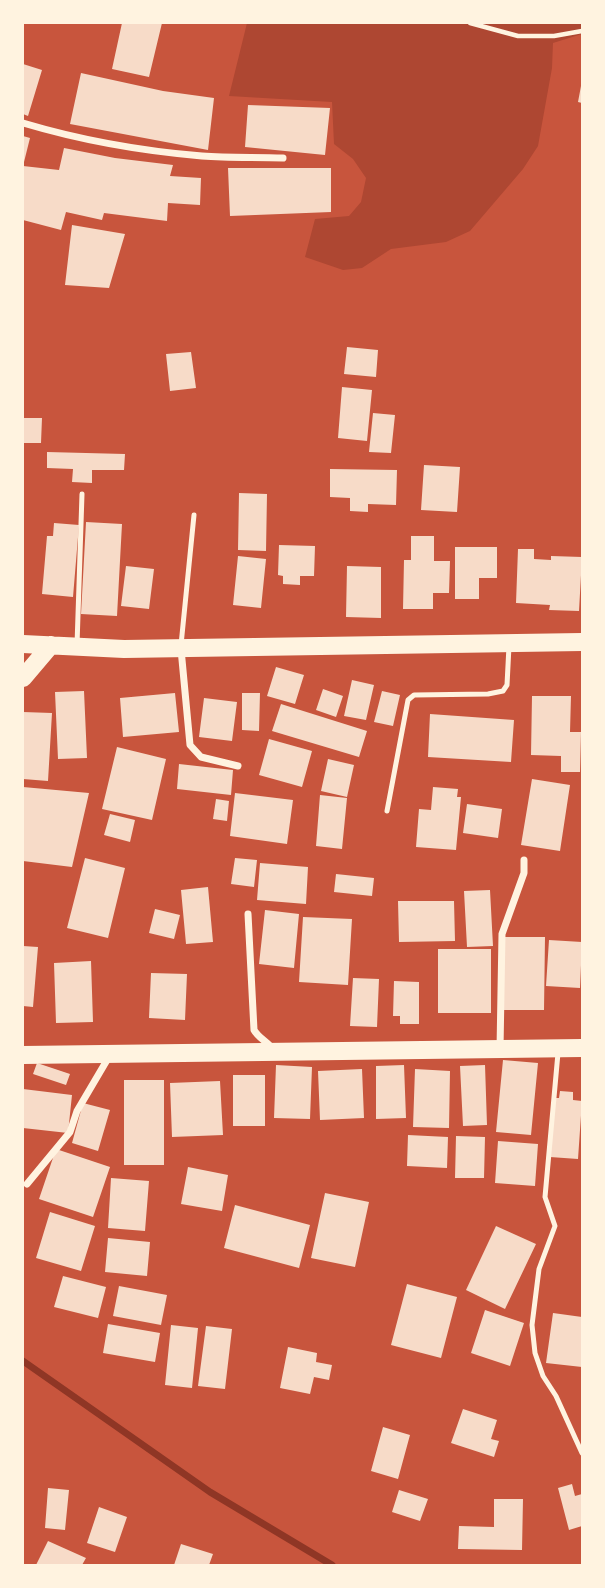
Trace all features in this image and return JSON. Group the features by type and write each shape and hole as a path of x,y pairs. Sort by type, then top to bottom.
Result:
{"highway":[{"path":"23,645 124,649 582,642"},
{"path":"23,678 51,645"},
{"path":"23,1055 582,1048"}],"street":[{"path":"23,123 61,135 147,149 203,156 283,158"},
{"path":"181,648 190,745 201,757 238,766"},
{"path":"500,1049 502,934 524,873 524,860"},
{"path":"248,914 254,1030 270,1043 274,1052"},
{"path":"27,1184 70,1132 77,1111 110,1054"}],"lane":[{"path":"77,646 82,494"},
{"path":"181,648 194,515"},
{"path":"387,811 408,700 414,695 488,694 503,691 507,685 509,643"},
{"path":"559,1048 545,1198 555,1226 539,1269 532,1325 535,1353 543,1376 556,1395 582,1452"}],"path":[{"path":"470,23 518,36 554,36 582,30 581,23"}],"shaded area":[{"path":"247,23 582,23 582,34 553,43 552,68 538,146 523,169 470,231 446,242 391,249 362,268 343,270 305,257 315,219 349,216 361,202 366,178 353,159 334,144 332,102 229,96"}],"building":[{"path":"122,23 162,23 149,77 112,69"},
{"path":"23,64 42,70 28,116 23,114"},
{"path":"81,73 163,91 214,98 208,150 70,124"},
{"path":"582,86 582,103 578,102"},
{"path":"248,105 330,108 325,155 245,147"},
{"path":"23,136 30,138 24,162 23,162"},
{"path":"64,148 173,165 170,176 201,178 200,205 168,203 167,221 104,213 102,220 66,212 61,230 23,220 23,166 59,170"},
{"path":"228,168 331,168 331,212 230,216"},
{"path":"72,225 125,234 109,288 65,285"},
{"path":"347,347 378,350 376,377 344,374"},
{"path":"191,352 196,388 170,391 166,354"},
{"path":"342,387 372,390 367,441 338,438"},
{"path":"373,413 395,415 391,453 369,452"},
{"path":"23,418 42,418 41,443 23,443"},
{"path":"47,452 125,454 124,470 92,470 92,483 72,482 73,469 47,468"},
{"path":"424,465 460,467 457,512 421,510"},
{"path":"330,469 397,470 396,505 368,504 368,512 350,511 350,498 330,497"},
{"path":"239,493 267,494 266,551 238,550"},
{"path":"86,522 122,524 117,616 81,614"},
{"path":"54,523 79,525 73,597 42,594 47,536 53,536"},
{"path":"411,536 434,536 434,561 450,561 449,593 433,593 433,609 403,609 404,560 411,560"},
{"path":"279,545 315,546 314,576 300,576 300,585 283,584 283,576 278,575"},
{"path":"455,547 497,547 497,578 479,578 479,599 455,599"},
{"path":"518,549 534,549 534,559 551,560 551,556 582,557 579,611 549,610 550,605 516,603"},
{"path":"238,556 266,559 261,608 233,605"},
{"path":"126,566 154,569 149,609 121,606"},
{"path":"347,566 381,567 381,618 346,617"},
{"path":"276,667 304,675 295,704 267,696"},
{"path":"352,680 374,685 366,720 344,716"},
{"path":"323,689 343,696 336,717 316,710"},
{"path":"84,691 87,758 58,759 55,692"},
{"path":"382,691 400,695 393,726 374,722"},
{"path":"175,693 179,732 123,737 120,698"},
{"path":"242,693 260,693 259,731 242,730"},
{"path":"532,696 571,696 570,732 581,732 580,772 561,772 561,756 531,755"},
{"path":"204,698 237,702 232,741 199,737"},
{"path":"281,704 367,731 359,757 272,731"},
{"path":"23,712 52,713 48,781 23,779"},
{"path":"430,714 514,720 511,762 428,757"},
{"path":"269,739 312,751 302,787 259,775"},
{"path":"117,747 166,759 152,820 102,809"},
{"path":"328,759 354,765 347,797 321,791"},
{"path":"179,764 233,770 231,795 177,789"},
{"path":"532,779 570,785 560,851 521,845"},
{"path":"23,787 89,793 72,867 23,861"},
{"path":"433,787 458,789 457,797 461,797 456,850 416,847 419,809 431,810"},
{"path":"235,793 293,800 287,844 230,836"},
{"path":"320,795 347,798 342,849 316,846"},
{"path":"216,799 229,801 227,821 213,819"},
{"path":"467,804 502,809 498,838 463,833"},
{"path":"110,814 135,820 130,842 104,835"},
{"path":"85,858 125,868 108,938 67,928"},
{"path":"235,858 257,860 254,887 231,884"},
{"path":"260,863 308,867 306,904 257,900"},
{"path":"336,874 374,878 372,896 334,892"},
{"path":"208,887 213,942 186,944 181,890"},
{"path":"490,890 493,946 467,947 464,891"},
{"path":"398,901 454,901 455,941 399,942"},
{"path":"155,909 180,915 174,939 149,933"},
{"path":"265,910 299,914 294,968 259,964"},
{"path":"303,917 352,919 348,985 299,982"},
{"path":"504,937 545,937 544,1010 503,1010"},
{"path":"549,940 582,942 580,988 546,986"},
{"path":"23,946 38,947 33,1007 23,1006"},
{"path":"438,949 491,949 491,1013 438,1013"},
{"path":"91,961 93,1022 56,1023 54,963"},
{"path":"151,973 187,974 185,1020 149,1018"},
{"path":"353,978 379,979 377,1027 350,1026"},
{"path":"394,981 419,982 419,1024 400,1024 400,1016 393,1016"},
{"path":"503,1060 538,1063 531,1135 496,1132"},
{"path":"37,1063 70,1074 66,1085 33,1074"},
{"path":"276,1065 312,1067 310,1119 274,1118"},
{"path":"404,1065 406,1118 376,1119 376,1066"},
{"path":"485,1065 487,1125 463,1126 460,1066"},
{"path":"362,1069 364,1118 320,1120 318,1071"},
{"path":"415,1069 450,1071 449,1128 413,1127"},
{"path":"233,1075 265,1075 265,1126 233,1126"},
{"path":"124,1080 164,1080 164,1165 124,1165"},
{"path":"220,1081 223,1135 172,1137 170,1083"},
{"path":"23,1089 72,1095 68,1133 23,1128"},
{"path":"560,1091 573,1092 573,1100 582,1101 578,1159 550,1157 555,1098 559,1098"},
{"path":"83,1103 110,1110 98,1151 72,1143"},
{"path":"408,1135 448,1137 447,1168 407,1166"},
{"path":"456,1136 485,1137 484,1178 455,1178"},
{"path":"498,1141 538,1144 535,1186 495,1183"},
{"path":"56,1149 110,1167 93,1217 39,1199"},
{"path":"188,1167 228,1175 222,1211 181,1204"},
{"path":"111,1178 149,1181 145,1231 108,1228"},
{"path":"325,1193 369,1202 355,1267 311,1258"},
{"path":"235,1205 310,1225 299,1268 224,1248"},
{"path":"50,1212 95,1226 81,1271 36,1258"},
{"path":"496,1226 536,1244 505,1309 466,1290"},
{"path":"108,1238 150,1242 147,1276 105,1272"},
{"path":"63,1276 106,1287 98,1318 54,1307"},
{"path":"407,1284 457,1297 441,1358 391,1345"},
{"path":"119,1286 167,1295 161,1325 113,1316"},
{"path":"485,1310 524,1323 510,1366 471,1353"},
{"path":"553,1313 582,1317 582,1367 546,1363"},
{"path":"108,1324 160,1333 155,1362 103,1353"},
{"path":"171,1325 198,1328 192,1388 165,1385"},
{"path":"206,1326 232,1329 225,1389 198,1386"},
{"path":"288,1347 317,1353 316,1362 332,1365 329,1380 314,1377 310,1394 280,1388"},
{"path":"463,1409 497,1420 491,1439 499,1441 494,1457 451,1443"},
{"path":"383,1427 410,1435 398,1479 371,1471"},
{"path":"572,1484 575,1496 582,1494 582,1526 569,1530 558,1488"},
{"path":"48,1488 69,1490 65,1530 45,1528"},
{"path":"399,1490 428,1499 420,1521 392,1512"},
{"path":"494,1499 523,1499 522,1550 458,1549 459,1526 494,1527"},
{"path":"99,1507 127,1517 115,1552 87,1543"},
{"path":"48,1541 86,1558 82,1565 36,1565"},
{"path":"181,1544 213,1554 209,1565 174,1565"}],"waterway":[{"path":"23,1361 210,1492 332,1565"}]}
